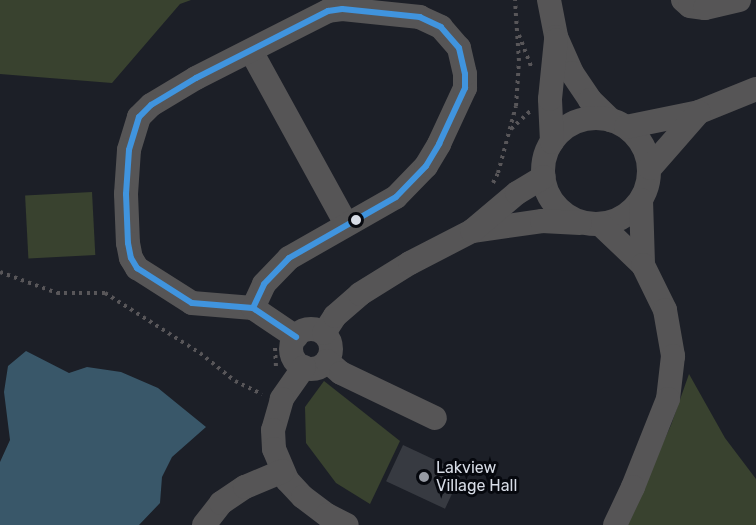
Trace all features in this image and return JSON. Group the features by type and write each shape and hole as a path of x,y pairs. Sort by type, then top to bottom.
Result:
{"street":[{"path":"472,231 542,221 592,223 616,220 630,212 641,200 648,185 650,168 646,152 638,138 590,100 572,73 556,37 549,0"},
{"path":"683,0 690,6 705,8 739,0"},
{"path":"254,308 264,284 289,258 345,224 396,197 426,166 465,88 465,74 459,48 441,27 420,17 342,9 314,17 196,78 151,105 139,117 129,150 126,194 128,243 131,258 137,267 192,303 254,308 296,337"},
{"path":"556,37 550,99 552,142 544,165 548,193 569,217 592,223 643,265"},
{"path":"251,51 345,224"},
{"path":"552,142 563,130 578,122 594,118 618,124 699,112 756,89"},
{"path":"650,168 699,112"},
{"path":"324,333 334,316 360,294 410,263 472,231 517,193 544,177"},
{"path":"615,525 633,487 668,399 672,356 665,310 643,265 641,200"},
{"path":"324,333 311,329 296,337 292,352 298,364 315,364 341,373 435,418"},
{"path":"324,333 331,350 282,399 273,430 274,448 287,480 303,497 327,515 347,525"},
{"path":"204,525 221,503 245,488 283,471"}],"path":[{"path":"489,189 498,173 516,106 519,61 515,0"},
{"path":"0,272 57,293 105,293 200,353 235,381 265,395 269,386"},
{"path":"273,376 277,366 276,351 271,336 266,330 274,320"}],"green space":[{"path":"0,0 191,0 180,4 112,83 0,74"},
{"path":"92,192 95,255 28,258 25,196"},
{"path":"689,374 725,438 756,479 756,525 626,525 671,425"},
{"path":"324,381 400,441 370,504 336,483 306,443 305,407"}],"water":[{"path":"26,351 69,373 87,367 121,372 158,388 206,427 172,457 162,477 160,503 139,525 0,525 0,462 10,440 4,392 8,366"}],"building":[{"name":"Lakview Village Hall","path":"403,445 462,472 445,509 386,481"}],"transit line":[{"path":"253,308 264,284 289,258 396,197 426,166 465,88 465,74 459,48 441,27 420,17 342,9 328,11 196,78 151,105 139,117 129,150 126,194 128,243 131,258 137,268 192,303 253,308 296,337"}],"place":[{"name":"Lakview Village Hall","path":"424,477"}]}
